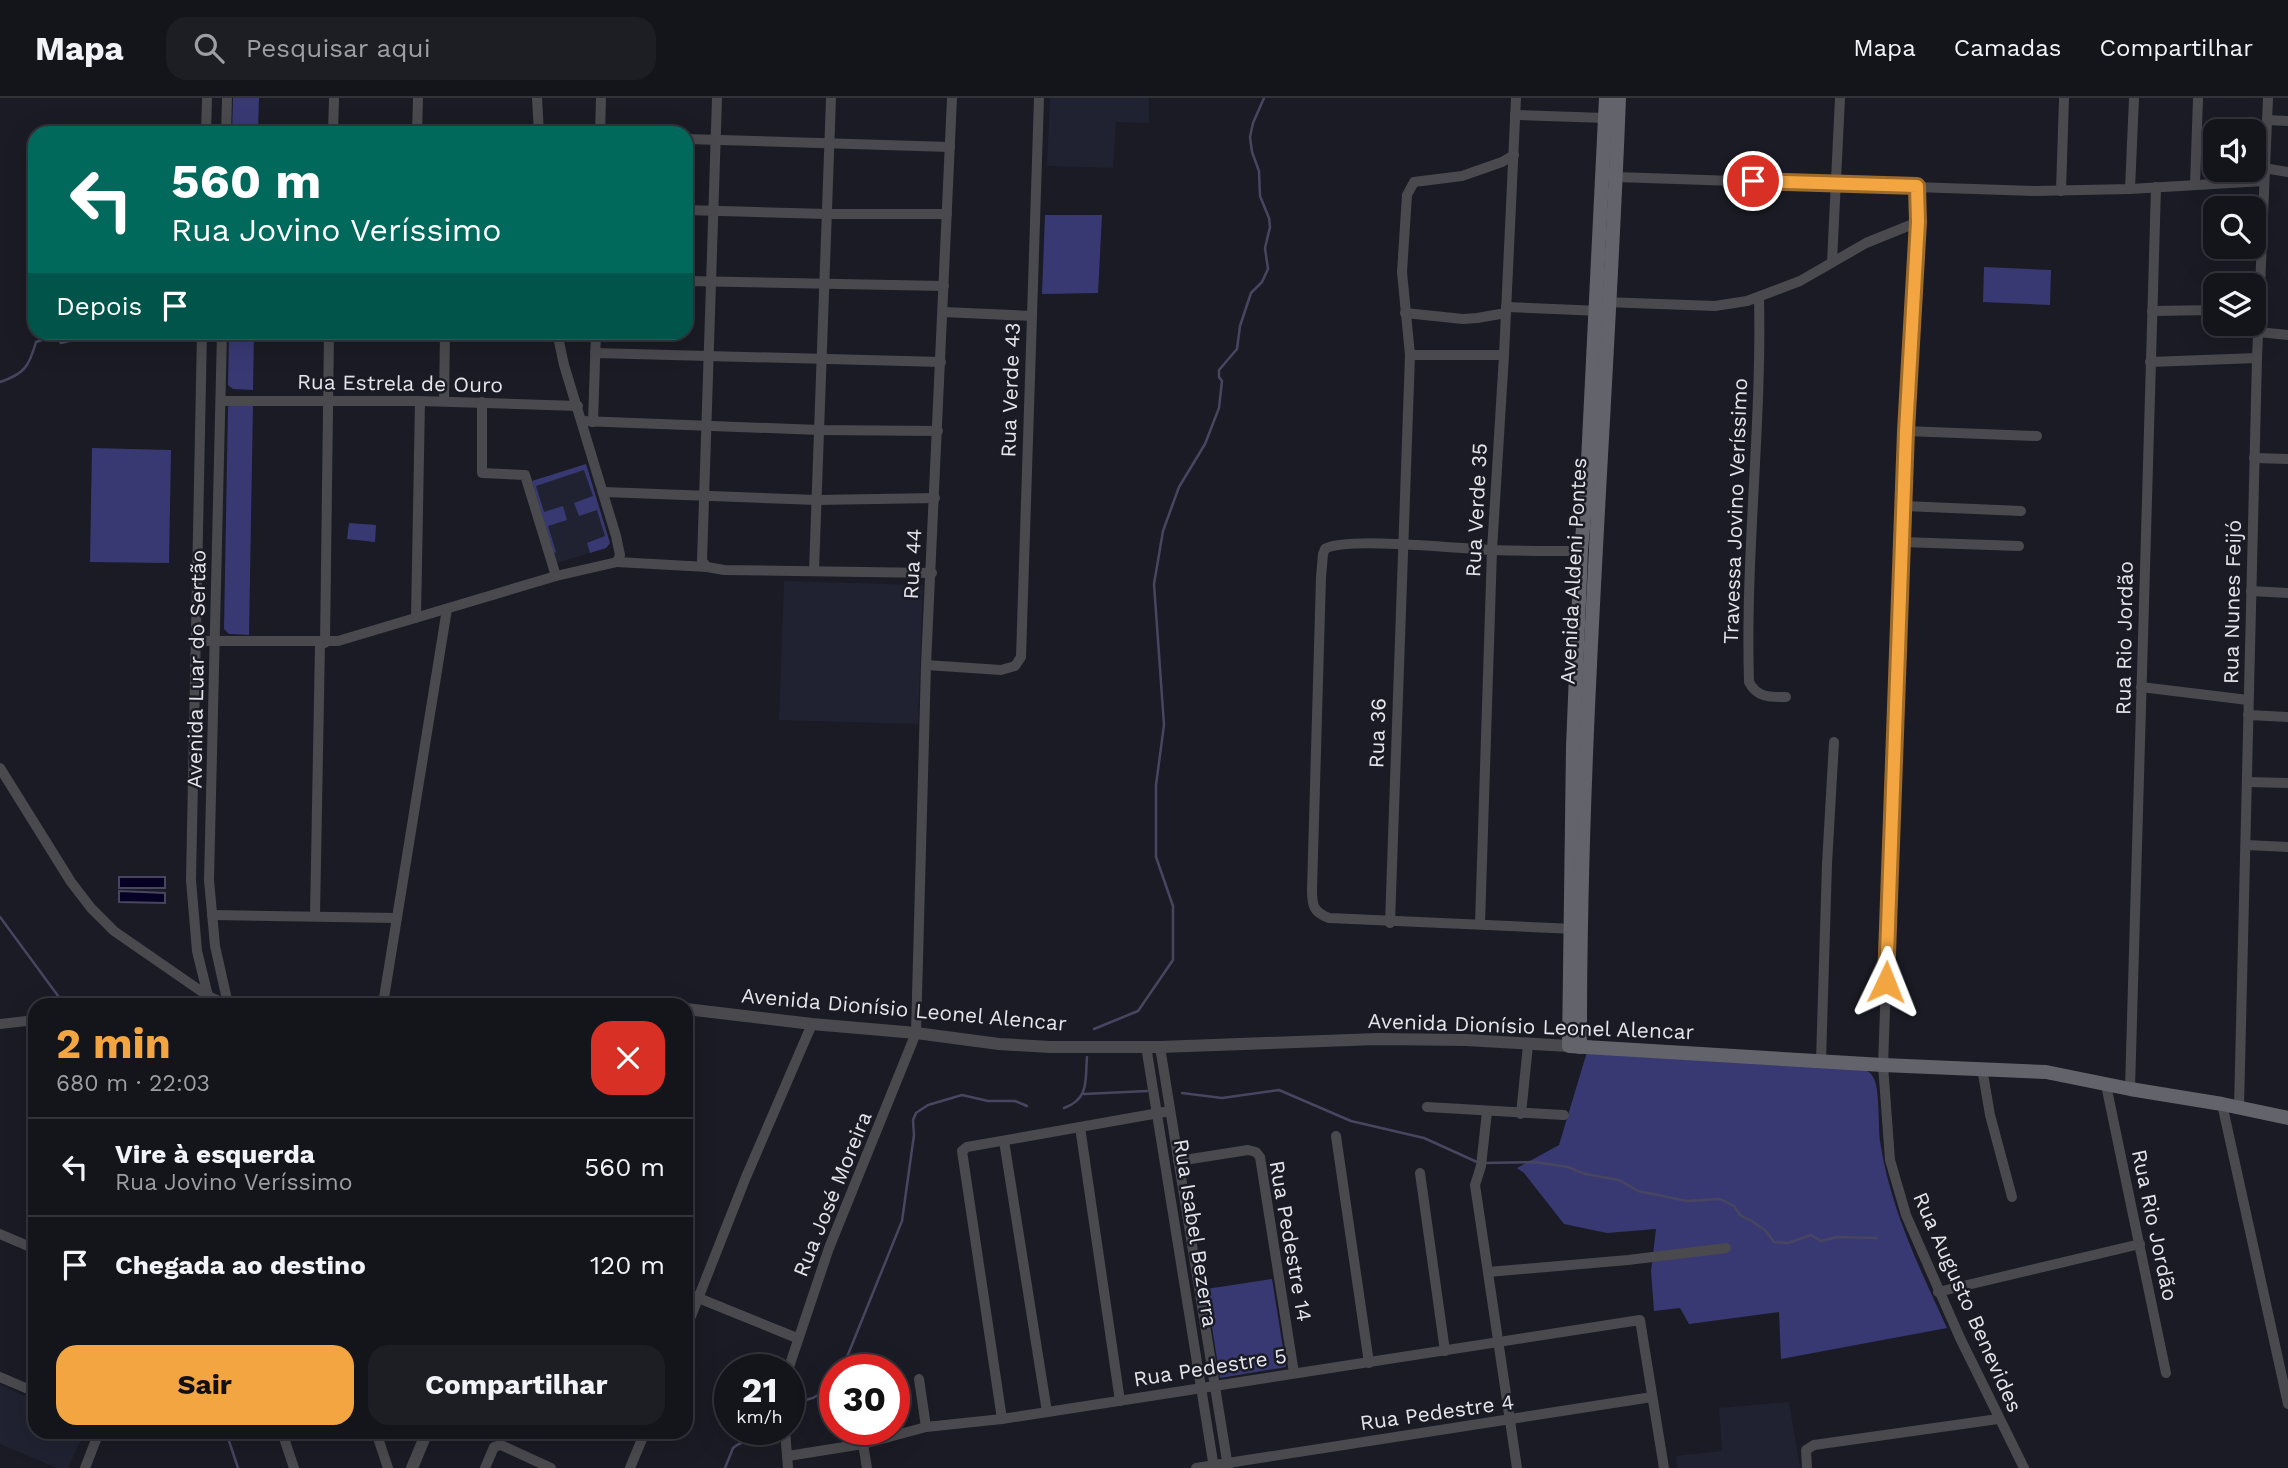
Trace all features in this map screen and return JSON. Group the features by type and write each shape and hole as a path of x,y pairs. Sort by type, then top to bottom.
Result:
{"main road":[{"name":"Avenida Aldeni Pontes","path":"1575,929 1586,734 1603,307 1606,98"},
{"name":"Avenida Aldeni Pontes","path":"1574,1046 1573,747 1581,551 1616,177 1619,98"},
{"name":"Avenida Dionísio Leonel Alencar","path":"1574,1046 2046,1072 2288,1118"}],"street":[{"path":"206,126 207,98"},
{"path":"226,126 227,98"},
{"path":"333,126 334,98"},
{"path":"417,126 418,98"},
{"path":"537,98 539,126"},
{"path":"600,126 601,98"},
{"path":"707,567 702,561 703,495 717,98"},
{"path":"814,571 831,98"},
{"name":"Rua 44","path":"916,1033 926,665 952,98"},
{"name":"Rua Verde 43","path":"926,665 1001,670 1015,666 1022,651 1039,98"},
{"name":"Rua Verde 35","path":"1480,924 1492,550 1516,98"},
{"path":"1832,262 1840,98"},
{"path":"2061,191 2064,98"},
{"path":"2130,189 2134,98"},
{"path":"2195,185 2198,98"},
{"name":"Rua Nunes Feijó","path":"2266,136 2268,98"},
{"path":"1516,115 1605,118"},
{"path":"2267,120 2288,121"},
{"path":"693,139 950,148"},
{"name":"Rua 36","path":"1390,923 1410,355 1402,272 1407,195 1410,186 1419,180 1470,174 1514,155"},
{"path":"2266,168 2288,172"},
{"path":"1616,177 2061,191 2247,182"},
{"name":"Rua Nunes Feijó","path":"2259,273 2264,182"},
{"name":"Rua Augusto Benevides","path":"1917,186 1918,222 1906,431 1883,1065 1886,1129 1895,1182 1914,1239 1998,1419 2024,1468"},
{"name":"Rua Rio Jordão","path":"2130,1089 2156,187"},
{"path":"693,210 947,214"},
{"path":"1405,313 1477,318 1506,310 1715,306 1759,297 1800,281 1890,232 1918,222"},
{"path":"693,281 944,286"},
{"name":"Travessa Jovino Veríssimo","path":"1759,297 1756,466 1747,633 1749,682 1752,688 1762,695 1786,697"},
{"path":"2152,311 2203,310"},
{"path":"943,312 1032,316"},
{"path":"2266,333 2288,335"},
{"name":"Rua Nunes Feijó","path":"2239,1108 2258,336"},
{"name":"Avenida Luar do Sertão","path":"202,340 191,880 197,951 208,996"},
{"name":"Avenida Luar do Sertão","path":"222,340 209,880 223,998"},
{"path":"315,916 328,340"},
{"path":"444,401 445,340"},
{"path":"558,340 578,406 588,422"},
{"path":"596,340 588,422 620,555 617,562"},
{"path":"595,353 941,362"},
{"path":"1410,355 1504,355"},
{"path":"2150,362 2257,358"},
{"name":"Rua Estrela de Ouro","path":"221,401 444,401 578,406"},
{"path":"416,618 420,401"},
{"path":"482,402 481,473 525,474 556,576"},
{"path":"588,422 938,431"},
{"path":"1906,431 2037,436"},
{"path":"2254,458 2288,459"},
{"path":"604,492 817,500 935,498"},
{"path":"1904,506 2021,511"},
{"path":"1902,542 2019,546"},
{"path":"1575,929 1342,920 1322,916 1312,906 1321,577 1325,549 1336,544 1402,544 1492,550 1581,551"},
{"path":"196,641 338,641 556,576 617,562 724,570 932,573"},
{"path":"2251,591 2288,593"},
{"path":"384,998 447,609"},
{"path":"2141,687 2249,700"},
{"path":"2248,716 2288,717"},
{"path":"1821,1061 1834,742"},
{"path":"0,768 71,882 91,908 114,931 212,998"},
{"path":"2248,782 2288,783"},
{"path":"2246,845 2288,847"},
{"path":"212,915 397,918"},
{"name":"Avenida Dionísio Leonel Alencar","path":"693,1010 1037,1046 1160,1047 1377,1039 1466,1040 1574,1046"},
{"path":"0,1024 28,1021"},
{"path":"693,1311 746,1177 812,1024"},
{"name":"Rua José Moreira","path":"792,1354 830,1248 916,1033"},
{"path":"1521,1114 1528,1045"},
{"name":"Rua Isabel Bezerra","path":"1146,1046 1214,1467"},
{"name":"Rua Isabel Bezerra","path":"1160,1047 1228,1465"},
{"path":"1982,1068 1990,1115 2012,1197"},
{"name":"Rua Rio Jordão","path":"2106,1085 2166,1373"},
{"path":"2222,1104 2288,1404"},
{"path":"1427,1107 1564,1115"},
{"path":"1002,1419 961,1153 967,1147 1170,1111"},
{"path":"1487,1112 1481,1165 1475,1185 1517,1468"},
{"path":"1080,1127 1120,1401"},
{"path":"1336,1136 1369,1363"},
{"path":"1004,1141 1046,1412"},
{"name":"Rua Pedestre 14","path":"1178,1161 1248,1150 1256,1152 1259,1157 1294,1373"},
{"path":"1420,1173 1445,1351"},
{"path":"0,1234 28,1246"},
{"path":"1938,1292 2140,1244"},
{"path":"1488,1272 1628,1260 1726,1248"},
{"path":"693,1296 797,1338"},
{"name":"Rua Pedestre 5","path":"910,1431 1640,1320 1653,1397"},
{"path":"0,1377 28,1389"},
{"path":"919,1379 926,1427"},
{"path":"1653,1397 1664,1468"},
{"name":"Rua Pedestre 4","path":"1196,1468 1653,1397"},
{"path":"1807,1468 1806,1450 1814,1446 1998,1419"},
{"path":"85,1468 96,1439"},
{"path":"284,1439 294,1468"},
{"path":"378,1439 388,1468"},
{"path":"412,1468 424,1439"},
{"path":"630,1468 642,1439"},
{"path":"485,1468 494,1447 501,1445 551,1468"},
{"path":"787,1445 788,1468"},
{"name":"Rua Pedestre 5","path":"788,1456 857,1445"},
{"path":"863,1445 867,1468"}],"shaded area":[{"path":"233,98 259,98 258,126 232,126"},
{"path":"1050,98 1149,98 1149,123 1116,122 1113,168 1047,166"},
{"path":"1045,215 1102,215 1098,293 1042,294"},
{"path":"1984,267 2051,270 2050,305 1983,302"},
{"path":"229,340 254,340 253,390 233,389 228,385"},
{"path":"253,403 249,635 229,634 224,629 228,407 232,404"},
{"path":"92,448 171,450 169,563 90,562"},
{"path":"586,464 610,543 606,548 557,563 532,481"},
{"path":"586,464 610,543 606,548 590,553 587,543 605,536 597,510 579,516 574,503 593,496 584,470 536,486 544,512 563,506 567,520 548,526 556,552 554,553 532,481"},
{"path":"349,523 376,525 375,542 347,539"},
{"path":"784,581 923,585 918,724 779,720"},
{"path":"119,877 165,877 165,888 119,888"},
{"path":"119,891 165,893 165,903 119,902"},
{"path":"1587,1052 1865,1070 1870,1073 1877,1089 1880,1141 1898,1214 1947,1328 1781,1359 1779,1312 1689,1324 1680,1308 1654,1311 1651,1271 1656,1229 1607,1233 1564,1224 1524,1173 1517,1168 1559,1145"},
{"path":"1272,1279 1286,1367 1220,1378 1206,1289"},
{"path":"0,1385 28,1397 28,1439 81,1439 68,1468 57,1468 0,1444"},
{"path":"1789,1402 1800,1468 1677,1468 1676,1456 1722,1451 1719,1408"}],"waterway":[{"path":"1094,1029 1138,1011 1173,960 1173,906 1156,857 1156,785 1164,725 1154,584 1163,531 1179,487 1205,444 1219,408 1222,381 1219,370 1237,349 1240,326 1251,293 1262,282 1268,269 1265,248 1270,227 1269,218 1260,196 1259,171 1250,137 1264,98"},
{"path":"0,382 15,376 24,368 31,358 36,342 42,340"},
{"path":"59,340 61,343 73,340"},
{"path":"0,917 60,998"},
{"path":"1064,1108 1082,1094 1087,1057"},
{"path":"1182,1093 1222,1098 1279,1090 1351,1121 1424,1138 1477,1162"},
{"path":"1084,1094 1147,1091"},
{"path":"805,1400 818,1395 829,1375 847,1357 902,1221 916,1113 928,1105 962,1095 988,1101 1015,1101 1027,1106"},
{"path":"1484,1163 1535,1162 1568,1167 1585,1174 1619,1180 1638,1191 1687,1201 1720,1199 1734,1206 1741,1216 1765,1230 1774,1242 1788,1243 1811,1235 1821,1241 1837,1237 1877,1238"},
{"path":"228,1439 238,1468"},
{"path":"725,1468 733,1448 737,1445"}],"route":[{"path":"1753,181 1917,186 1918,222 1906,431 1886,982"}]}
